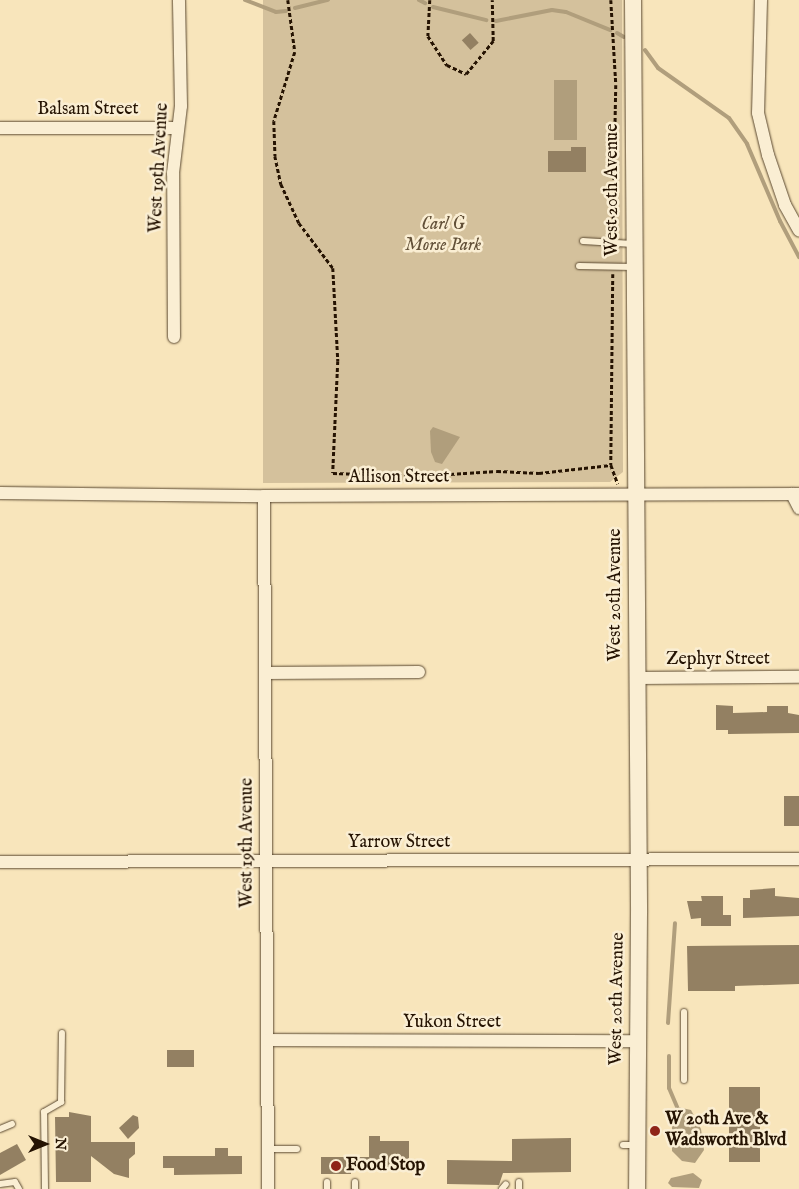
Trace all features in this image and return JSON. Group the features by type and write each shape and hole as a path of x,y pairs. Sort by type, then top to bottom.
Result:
{"street":[{"name":"West 19th Avenue","path":"174,337 173,173 176,128 181,106 179,0"},
{"name":"West 20th Avenue","path":"632,0 633,266 629,495 637,678 638,860 636,1041 630,1145 637,1189"},
{"path":"761,0 758,113 779,188 799,230"},
{"name":"Balsam Street","path":"0,128 176,128"},
{"name":"Allison Street","path":"0,493 264,496 796,494"},
{"path":"796,494 799,508"},
{"name":"West 19th Avenue","path":"264,496 268,1189"},
{"path":"264,673 419,672"},
{"name":"Zephyr Street","path":"637,678 799,677"},
{"name":"Yarrow Street","path":"0,862 799,859"},
{"name":"Yukon Street","path":"267,1040 636,1041"}],"lane":[{"path":"583,241 633,244"},
{"path":"580,266 633,266"},
{"path":"684,1012 684,1080"},
{"path":"45,1189 44,1112 60,1102 62,1033"},
{"path":"0,1129 12,1124"},
{"path":"268,1149 297,1149"},
{"path":"0,1184 15,1182 19,1189"}],"path":[{"path":"430,0 428,36 447,65 466,74 493,41 492,0"},
{"path":"288,1 295,52 274,121 276,156 280,184 299,222 333,268 338,361 333,474 418,476 497,470 539,473 611,465 629,495"}],"green space":[{"name":"Carl G Morse Park","path":"263,0 622,0 623,472 610,482 263,483"}],"shaded area":[{"path":"554,80 577,80 577,140 554,140"},
{"path":"433,427 460,437 442,464 435,462 431,452 430,431"},
{"path":"677,1107 691,1110 701,1129 704,1150 695,1163 682,1161 672,1151 672,1112"},
{"path":"693,1173 702,1180 699,1188 672,1187 668,1183 671,1178"}],"building":[{"path":"470,33 479,43 471,50 462,40"},
{"path":"571,147 586,147 586,172 548,172 548,151 571,151"},
{"path":"716,705 733,706 733,713 767,712 767,706 788,706 788,713 799,715 799,733 728,734 728,730 716,730"},
{"path":"784,796 799,796 799,826 784,826"},
{"path":"775,888 775,896 799,898 799,916 743,918 743,898 750,898 750,890"},
{"path":"701,896 723,896 723,915 731,915 731,926 701,926 701,918 691,919 687,901 702,901"},
{"path":"799,945 799,984 735,986 735,991 688,991 687,946"},
{"path":"167,1050 194,1050 194,1067 167,1067"},
{"path":"729,1087 760,1087 760,1162 729,1162"},
{"path":"69,1112 91,1116 91,1142 135,1142 135,1154 129,1159 129,1178 114,1174 91,1156 91,1182 56,1182 55,1117 69,1117"},
{"path":"133,1115 138,1117 139,1128 128,1139 119,1128"},
{"path":"369,1136 380,1136 380,1141 409,1141 409,1169 351,1169 351,1174 321,1174 321,1157 369,1157"},
{"path":"571,1138 571,1172 503,1173 499,1185 447,1184 447,1160 512,1161 512,1139"},
{"path":"17,1144 26,1160 0,1175 0,1153"},
{"path":"215,1148 228,1148 228,1156 242,1156 242,1174 174,1175 174,1168 163,1168 163,1156 215,1156"}],"waterway":[{"path":"245,0 276,12 286,11"},
{"path":"295,8 328,0"},
{"path":"419,0 425,3"},
{"path":"433,7 486,20"},
{"path":"496,21 552,10 566,12 610,30"},
{"path":"617,33 624,37"},
{"path":"645,50 658,68 729,118 747,144 780,221 799,257"},
{"path":"668,1023 675,923"},
{"path":"669,1056 669,1088 677,1107"}],"place":[{"name":"W 20th Ave & Wadsworth Blvd","path":"655,1131"},
{"name":"Food Stop","path":"336,1166"}]}
